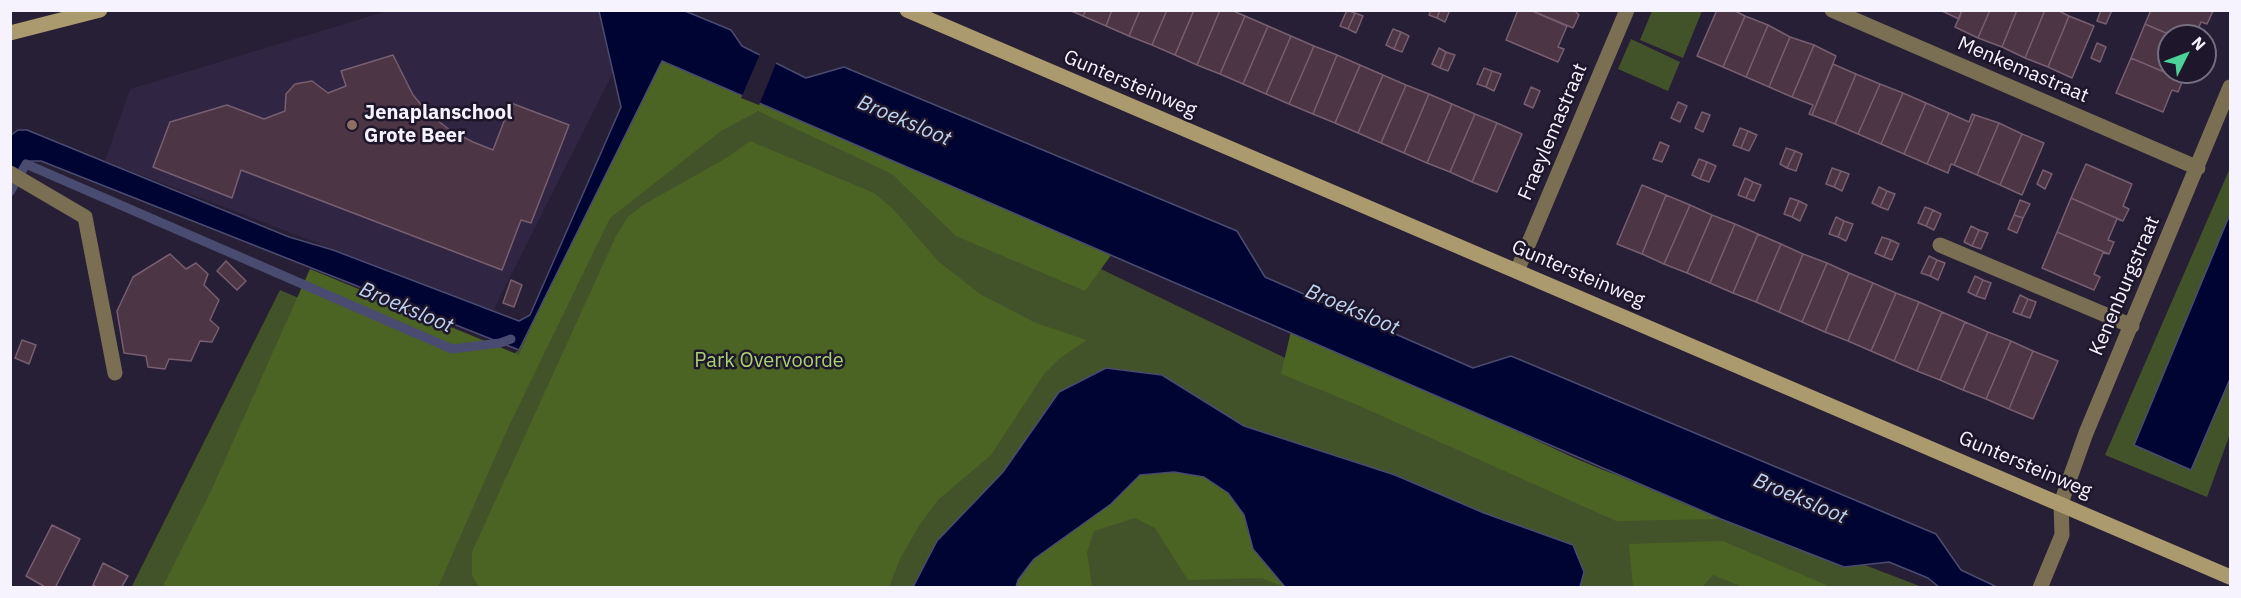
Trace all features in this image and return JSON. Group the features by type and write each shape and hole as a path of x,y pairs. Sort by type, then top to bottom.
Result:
{"street":[{"path":"10,33 100,10"},
{"name":"Guntersteinweg","path":"907,10 2230,577"},
{"name":"Fraeylemastraat","path":"1518,271 1627,10"},
{"name":"Menkemastraat","path":"1832,10 2198,168"},
{"name":"Kenenburgstraat","path":"2061,503 2086,433 2230,87"},
{"path":"16,176 85,217 115,373"},
{"path":"1940,245 2132,326"},
{"path":"2040,588 2062,535 2061,503"}],"shaded area":[{"name":"Jenaplanschool Grote Beer","path":"387,11 644,11 493,311 105,161 130,89"}],"green space":[{"path":"1652,11 1702,11 1683,58 1640,40"},
{"path":"1631,39 1680,62 1668,91 1618,69"},
{"path":"662,61 1112,254 1085,291 956,236 892,174 758,111 721,131 610,218 507,430 438,587 162,588 211,491 310,269 519,355 541,305"},
{"name":"Park Overvoorde","path":"716,83 1399,413 1665,488 1922,587 131,588 280,290 480,376 519,350 653,94"},
{"path":"750,141 874,193 892,208 938,261 980,294 1036,323 1087,340 1060,358 1044,374 991,455 938,500 920,524 900,559 889,587 479,587 472,575 472,552 616,236 627,218 643,205 728,157"},
{"path":"2230,168 2230,213 2135,444 2191,470 2230,379 2230,434 2207,497 2105,455"},
{"path":"1291,331 1444,397 1572,457 1721,519 1616,521 1353,403 1281,374"},
{"path":"1174,472 1204,477 1228,493 1244,515 1253,549 1285,587 1261,578 1188,580 1155,528 1135,518 1094,531 1087,552 1092,587 1016,588 1018,580 1034,559 1110,504 1140,475"},
{"path":"1723,541 1831,587 1743,587 1713,575 1702,587 1633,587 1629,544"}],"water":[{"path":"599,11 685,11 731,30 742,46 806,78 844,67 1237,231 1265,277 1473,368 1511,356 1936,534 1961,570 1997,587 1939,587 1928,578 1889,562 1844,567 1721,519 662,61 519,350 41,161 30,161 24,165 11,194 11,135 18,130 27,130 289,237 333,250 519,321 530,315 621,107"},
{"path":"2230,214 2230,379 2191,470 2134,445"},
{"path":"1106,368 1162,375 1244,426 1395,475 1484,513 1573,545 1584,572 1580,587 1285,587 1253,549 1244,515 1228,493 1204,477 1174,472 1140,475 1111,504 1034,559 1018,580 1016,587 913,587 937,541 1003,472 1059,392"}],"pier":[{"path":"761,52 777,61 759,105 741,98"}],"building":[{"path":"1069,10 1086,10 1083,16"},
{"path":"1086,10 1112,10 1106,26 1083,16"},
{"path":"1112,10 1140,10 1129,36 1106,26"},
{"path":"1140,10 1167,10 1152,45 1129,36"},
{"path":"1167,10 1194,10 1175,55 1152,45"},
{"path":"1194,10 1220,10 1197,65 1175,55"},
{"path":"1220,10 1231,10 1245,16 1220,74 1197,65"},
{"path":"1347,10 1355,13 1348,29 1340,26"},
{"path":"1431,10 1440,10 1437,18 1429,15"},
{"path":"1440,10 1450,10 1445,22 1437,18"},
{"path":"1518,10 1530,10 1567,26 1558,47 1564,49 1558,62 1506,40"},
{"path":"1530,10 1574,10 1579,15 1573,28"},
{"path":"1717,10 1733,10 1745,16 1723,67 1697,56"},
{"path":"1940,10 1962,10 1959,19"},
{"path":"1962,10 1990,10 1978,38 1955,27"},
{"path":"1990,10 2017,10 2002,47 1978,38"},
{"path":"2017,10 2045,10 2025,58 2002,47"},
{"path":"2045,10 2057,10 2069,16 2048,67 2025,58"},
{"path":"2101,10 2112,10 2106,24 2097,21"},
{"path":"2151,10 2213,11 2207,24 2201,22 2200,24 2157,24 2157,29 2145,24"},
{"path":"1355,13 1363,16 1356,33 1348,29"},
{"path":"1245,16 1268,26 1243,84 1220,74"},
{"path":"1745,16 1768,25 1746,77 1723,67"},
{"path":"2069,16 2094,26 2072,78 2048,67"},
{"path":"2145,24 2157,29 2157,69 2131,58"},
{"path":"1768,25 1790,37 1769,87 1746,77"},
{"path":"1268,26 1291,36 1266,94 1243,84"},
{"path":"1393,29 1401,32 1394,49 1386,45"},
{"path":"1401,32 1409,36 1402,52 1394,49"},
{"path":"1291,36 1314,46 1289,104 1266,94"},
{"path":"1790,37 1814,45 1792,97 1769,87"},
{"path":"2097,43 2106,47 2100,62 2091,58"},
{"path":"1814,45 1836,56 1812,115 1809,114 1813,105 1792,97"},
{"path":"1314,46 1337,55 1313,114 1289,104"},
{"path":"1439,48 1446,52 1440,68 1432,64"},
{"path":"1446,52 1455,55 1448,71 1440,68"},
{"path":"393,55 413,95 429,114 450,130 493,150 511,103 569,125 531,223 521,220 502,270 241,170 232,198 153,167 170,122 227,105 264,119 285,111 286,94 295,84 312,81 328,93 346,86 341,71"},
{"path":"1337,55 1360,65 1335,123 1313,114"},
{"path":"2131,58 2157,69 2157,84 2181,84 2178,92 2172,90 2163,112 2116,93"},
{"path":"1833,64 1856,74 1835,124 1812,115"},
{"path":"1360,65 1383,75 1358,133 1335,123"},
{"path":"1484,68 1492,71 1486,87 1477,84"},
{"path":"1492,71 1501,74 1494,91 1486,87"},
{"path":"1856,74 1880,84 1858,134 1835,124"},
{"path":"1383,75 1406,85 1381,143 1358,133"},
{"path":"1880,84 1903,93 1881,144 1858,134"},
{"path":"1406,85 1429,94 1404,153 1381,143"},
{"path":"1531,87 1540,91 1533,108 1524,104"},
{"path":"1903,93 1926,103 1904,154 1881,144"},
{"path":"1429,94 1452,104 1427,163 1404,153"},
{"path":"1678,102 1687,106 1680,122 1671,118"},
{"path":"1926,103 1949,113 1927,164 1904,154"},
{"path":"1452,104 1475,114 1450,172 1427,163"},
{"path":"1702,112 1710,115 1703,132 1695,128"},
{"path":"1949,113 1969,122 1972,114 1975,115 1954,165 1951,164 1948,173 1927,164"},
{"path":"1475,114 1497,123 1472,182 1450,172"},
{"path":"1975,115 1999,123 1977,175 1954,165"},
{"path":"1497,123 1522,134 1497,192 1472,182"},
{"path":"1999,123 2022,134 2000,185 1977,175"},
{"path":"1740,128 1748,131 1741,148 1733,145"},
{"path":"1748,131 1757,135 1749,151 1741,148"},
{"path":"2022,134 2044,143 2022,195 2000,185"},
{"path":"1660,142 1669,146 1662,162 1653,159"},
{"path":"1786,148 1795,151 1787,168 1780,164"},
{"path":"1795,151 1802,154 1796,171 1787,168"},
{"path":"1699,159 1707,162 1700,179 1692,175"},
{"path":"1707,162 1716,166 1709,182 1700,179"},
{"path":"2086,164 2132,184 2123,206 2129,209 2123,221 2071,198"},
{"path":"1832,168 1841,171 1834,187 1826,184"},
{"path":"2043,170 2052,174 2045,189 2037,184"},
{"path":"1841,171 1849,174 1842,191 1834,187"},
{"path":"1745,178 1753,182 1746,198 1738,195"},
{"path":"1753,182 1761,185 1754,201 1746,198"},
{"path":"1642,185 1666,195 1642,254 1617,244"},
{"path":"1879,187 1887,191 1880,207 1872,203"},
{"path":"1887,191 1895,194 1888,210 1880,207"},
{"path":"1666,195 1690,205 1664,264 1642,254"},
{"path":"1790,198 1799,201 1792,217 1784,214"},
{"path":"2071,198 2123,221 2117,219 2108,240 2114,242 2109,254 2057,232"},
{"path":"2020,200 2030,204 2023,218 2014,215"},
{"path":"1799,201 1807,205 1800,221 1792,217"},
{"path":"1690,205 1712,215 1687,273 1664,264"},
{"path":"1925,207 1933,210 1926,226 1918,223"},
{"path":"1933,210 1941,214 1934,230 1926,226"},
{"path":"1712,215 1735,224 1710,283 1687,273"},
{"path":"2014,215 2023,218 2017,233 2008,229"},
{"path":"1836,217 1844,221 1838,237 1829,234"},
{"path":"1844,221 1853,224 1846,241 1838,237"},
{"path":"1735,224 1758,234 1733,293 1710,283"},
{"path":"1971,226 1979,230 1972,246 1964,242"},
{"path":"1979,230 1988,233 1981,249 1972,246"},
{"path":"2057,232 2109,254 2103,253 2094,274 2100,277 2094,290 2042,268"},
{"path":"1758,234 1781,244 1756,302 1733,293"},
{"path":"1882,237 1891,240 1884,257 1875,253"},
{"path":"1891,240 1899,244 1892,260 1884,257"},
{"path":"1781,244 1803,254 1779,312 1756,302"},
{"path":"170,254 186,269 196,263 208,274 204,285 219,300 210,320 219,328 212,342 200,341 191,361 169,359 165,369 148,367 146,356 124,353 117,311 133,277"},
{"path":"1803,254 1827,263 1802,322 1779,312"},
{"path":"1929,256 1937,260 1930,276 1921,273"},
{"path":"1937,260 1945,263 1938,280 1930,276"},
{"path":"226,261 246,281 237,290 217,271"},
{"path":"1827,263 1849,273 1825,332 1802,322"},
{"path":"1849,273 1873,283 1848,341 1825,332"},
{"path":"1975,276 1983,280 1976,296 1968,292"},
{"path":"511,280 522,285 514,307 503,303"},
{"path":"1983,280 1991,283 1985,299 1976,296"},
{"path":"1873,283 1896,293 1871,351 1848,341"},
{"path":"1896,293 1919,302 1894,361 1871,351"},
{"path":"2020,295 2028,299 2021,315 2013,312"},
{"path":"2028,299 2036,302 2030,318 2021,315"},
{"path":"1919,302 1942,312 1917,371 1894,361"},
{"path":"1942,312 1965,322 1940,380 1917,371"},
{"path":"1965,322 1988,332 1963,390 1940,380"},
{"path":"1988,332 2011,341 1986,399 1963,390"},
{"path":"22,340 36,345 29,364 15,358"},
{"path":"2011,341 2033,351 2009,409 1986,399"},
{"path":"2033,351 2058,361 2033,419 2009,409"},
{"path":"52,525 80,539 55,588 47,588 26,576"},
{"path":"103,563 128,576 121,588 98,588 93,585"}],"waterway":[{"name":"Broeksloot","path":"10,192 26,164 452,349 500,343 511,339"}],"place":[{"name":"Jenaplanschool Grote Beer","path":"352,125"}]}
